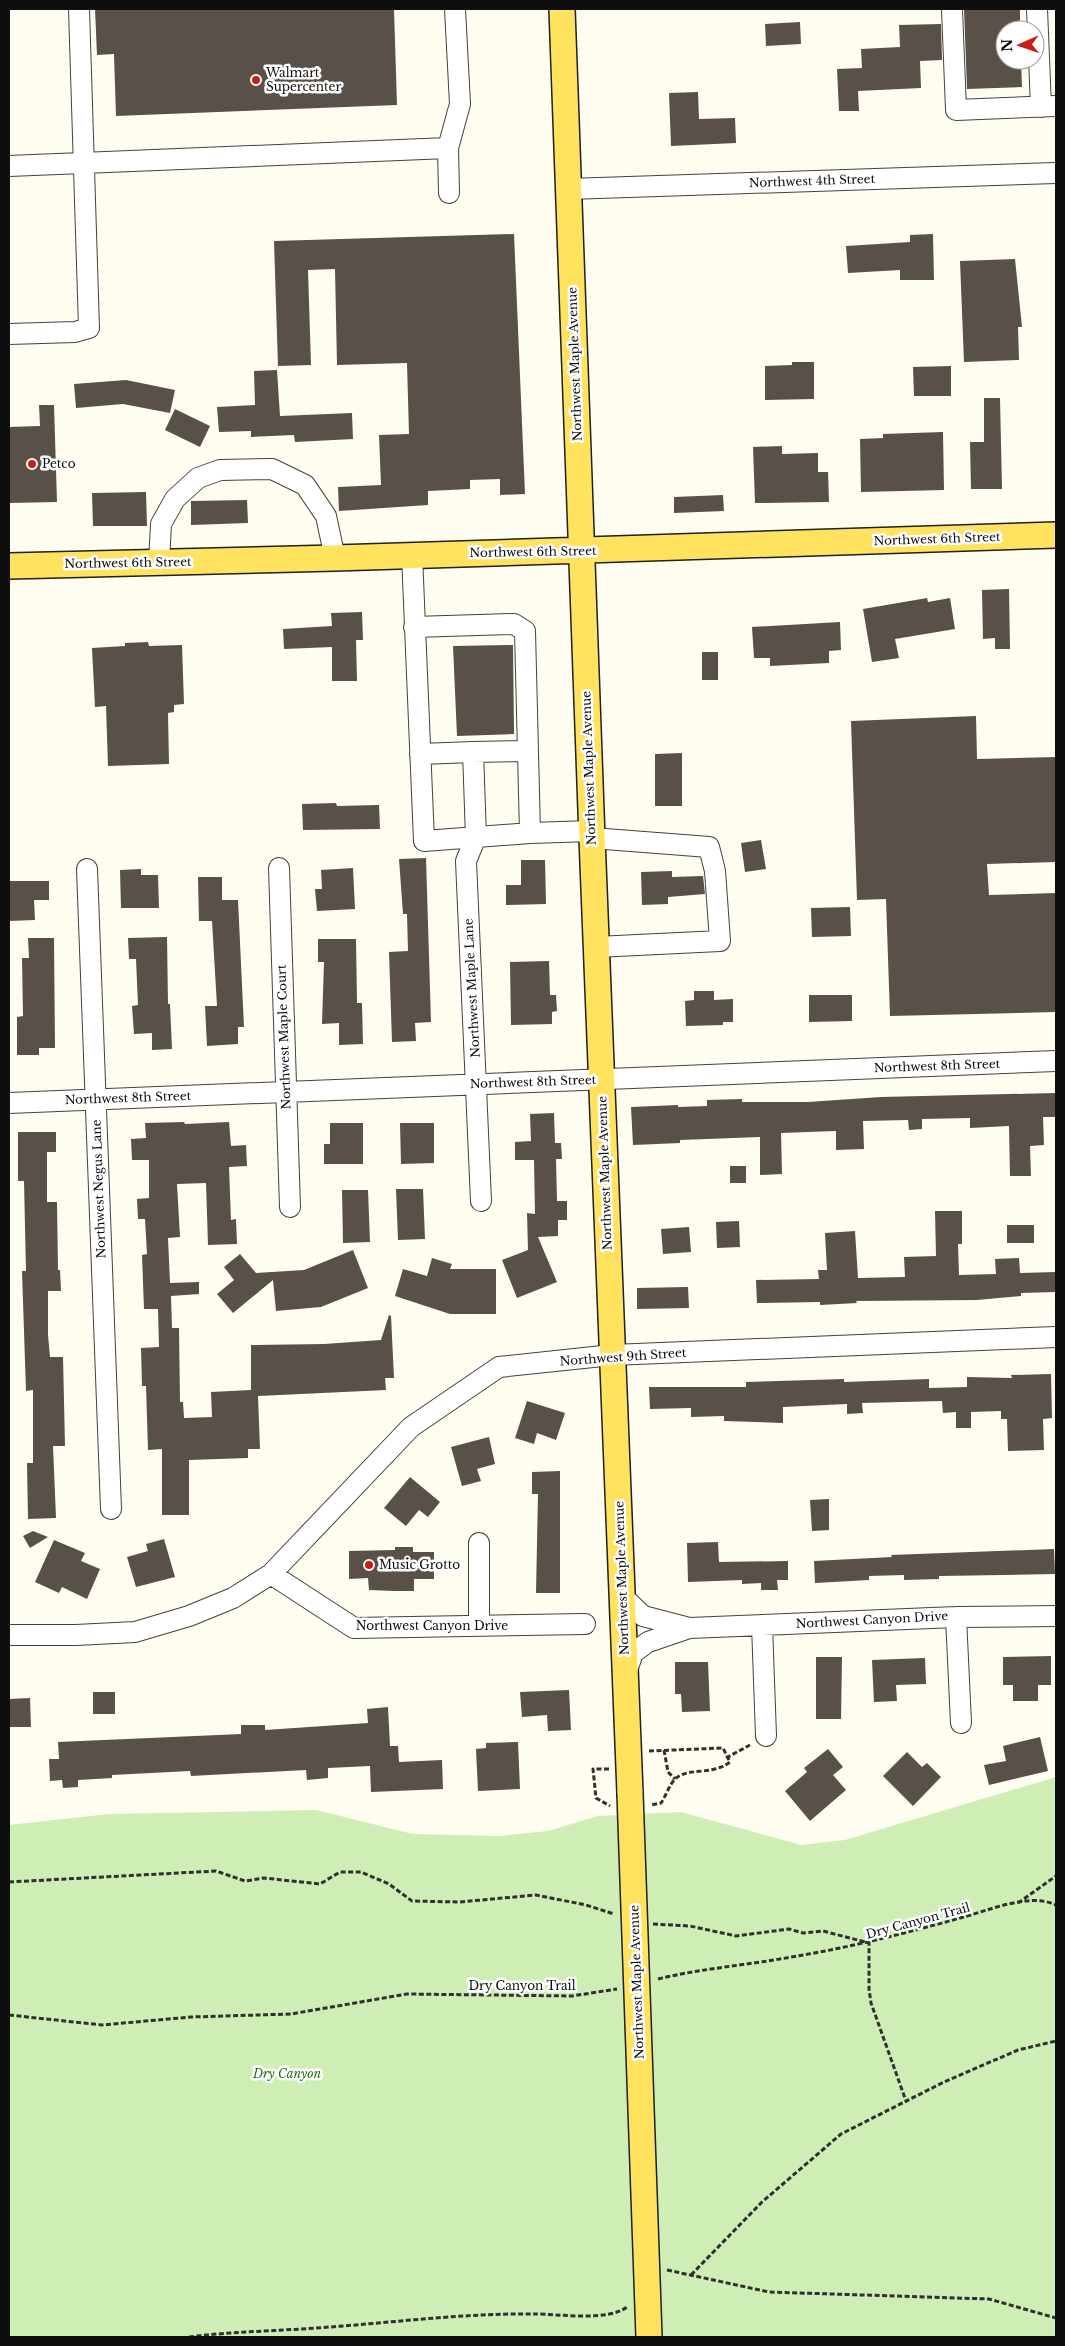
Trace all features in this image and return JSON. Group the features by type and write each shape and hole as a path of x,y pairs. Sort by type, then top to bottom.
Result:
{"main road":[{"name":"Northwest Maple Avenue","path":"562,9 601,1079 626,1674 649,2337"},
{"name":"Northwest 6th Street","path":"9,566 582,551 1056,535"}],"street":[{"path":"9,334 75,332 89,328 79,9"},
{"path":"449,193 448,148 460,104 455,9"},
{"path":"952,9 956,110 1049,106 1037,9"},
{"path":"9,166 448,148"},
{"name":"Northwest 4th Street","path":"568,189 1056,173"},
{"path":"159,562 161,524 175,499 198,478 220,470 272,469 305,485 326,516 335,558"},
{"path":"412,555 424,841 530,833 592,834 709,847 715,871 720,941 596,947"},
{"path":"414,627 514,624 524,631 530,833"},
{"path":"420,754 528,751"},
{"path":"473,752 476,837"},
{"name":"Northwest Maple Lane","path":"476,837 466,861 481,1201"},
{"name":"Northwest Maple Court","path":"279,868 290,1207"},
{"name":"Northwest Negus Lane","path":"87,869 111,1509"},
{"name":"Northwest 8th Street","path":"9,1103 1056,1061"},
{"name":"Northwest 9th Street","path":"271,1574 337,1502 411,1427 499,1367 612,1355 1056,1337"},
{"path":"479,1542 480,1626"},
{"path":"9,1635 76,1635 135,1632 189,1616 233,1598 271,1574"},
{"name":"Northwest Canyon Drive","path":"271,1574 354,1628 585,1624"},
{"name":"Northwest Canyon Drive","path":"622,1596 643,1616 688,1628"},
{"name":"Northwest Canyon Drive","path":"626,1674 633,1653 648,1642 688,1628 956,1617 1056,1616"},
{"path":"956,1617 960,1723"},
{"path":"762,1625 766,1736"}],"path":[{"path":"726,1758 766,1736"},
{"path":"628,1751 723,1748 726,1758 730,1762 716,1770 689,1773 675,1779 664,1798"},
{"path":"664,1750 668,1772 675,1779"},
{"path":"593,1770 610,1769"},
{"path":"9,1882 216,1871 245,1880 264,1878 320,1884 340,1872 361,1872 388,1884 412,1900 460,1902 536,1895 586,1905 622,1917"},
{"path":"1017,1903 1056,1876"},
{"name":"Dry Canyon Trail","path":"649,1981 687,1972 794,1957 869,1943 1017,1903 1046,1900 1056,1905"},
{"path":"651,1924 690,1926 736,1936 789,1929 803,1934 823,1931 869,1943 869,1989 872,2003 906,2100"},
{"name":"Dry Canyon Trail","path":"9,2015 102,2024 191,2017 291,2014 407,1994 572,1996 621,1988"},
{"path":"691,2275 762,2202 841,2134 906,2100 1018,2050 1056,2041"},
{"path":"658,2270 691,2275 769,2292 989,2299 1056,2318"},
{"path":"189,2337 233,2332 310,2329 499,2313 603,2315 622,2311 629,2304"}],"green space":[{"name":"Dry Canyon","path":"1056,1777 1056,2337 9,2337 9,1825 109,1814 316,1810 413,1834 499,1836 548,1831 598,1816 681,1812 801,1845 845,1840"}],"building":[{"name":"Walmart Supercenter","path":"95,9 394,9 397,105 116,116 114,54 97,55"},
{"path":"964,9 1020,9 1020,20 995,20 995,70 1021,70 1022,87 967,89"},
{"path":"800,22 801,44 766,46 765,24"},
{"path":"941,24 942,60 920,61 921,88 858,91 859,111 839,111 837,69 862,68 861,49 900,47 899,25"},
{"path":"698,92 699,119 735,118 736,143 671,146 669,93"},
{"path":"514,234 525,494 500,495 500,479 470,480 470,489 428,491 428,505 339,511 338,487 381,485 379,435 409,434 407,363 337,365 335,269 308,270 311,365 278,366 274,241"},
{"path":"933,234 934,280 900,280 900,270 848,273 846,246 910,242 910,235"},
{"path":"1015,259 1022,327 1018,327 1019,360 964,362 960,261"},
{"path":"792,362 814,362 814,399 765,400 765,366 792,365"},
{"path":"951,366 951,396 914,396 913,367"},
{"path":"277,370 280,416 352,413 353,439 295,442 294,435 251,437 251,431 219,432 217,407 255,405 254,371"},
{"path":"126,380 175,390 170,413 123,404 76,408 74,384"},
{"path":"984,398 1000,398 1002,489 971,489 970,442 984,442"},
{"name":"Petco","path":"39,405 54,405 57,502 9,503 9,427 40,426"},
{"path":"175,409 210,426 200,447 165,430"},
{"path":"943,432 944,490 861,492 860,439 883,438 883,434"},
{"path":"782,446 782,454 818,453 818,472 828,472 829,502 755,503 753,447"},
{"path":"146,492 147,526 93,526 92,493"},
{"path":"723,495 724,511 674,513 674,497"},
{"path":"247,500 248,523 191,525 191,501"},
{"path":"1009,589 1010,649 995,649 995,638 983,639 982,590"},
{"path":"927,598 928,602 950,598 955,629 895,639 899,658 872,662 863,609"},
{"path":"362,612 363,640 356,640 357,681 332,681 332,647 284,649 283,629 332,626 331,613"},
{"path":"840,622 841,650 829,651 829,663 770,666 770,658 754,658 752,627"},
{"path":"148,642 149,646 182,645 184,704 174,705 174,712 168,713 169,764 108,766 106,706 95,707 92,648 125,646 125,643"},
{"path":"513,645 514,734 457,736 453,646"},
{"path":"702,652 718,652 718,680 702,680"},
{"path":"976,716 977,759 1056,757 1056,862 987,864 989,895 1056,893 1056,1012 890,1016 886,899 857,900 851,721"},
{"path":"682,753 682,806 655,806 655,754"},
{"path":"336,803 337,806 379,805 380,829 303,830 302,804"},
{"path":"761,840 766,869 745,872 741,843"},
{"path":"426,858 431,1022 415,1023 416,1041 392,1042 389,952 408,951 407,914 403,914 399,859"},
{"path":"521,860 545,860 546,904 506,905 506,885 521,885"},
{"path":"353,868 355,909 317,911 315,889 322,889 321,870"},
{"path":"141,869 141,875 158,875 159,908 121,908 120,870"},
{"path":"672,871 672,877 703,876 705,894 668,897 668,904 642,905 641,872"},
{"path":"198,877 222,877 222,900 238,900 244,1027 238,1027 238,1044 207,1046 205,1006 217,1006 212,921 199,921"},
{"path":"9,881 49,881 49,900 34,900 35,920 9,921"},
{"path":"850,907 851,936 812,937 811,908"},
{"path":"167,937 168,1004 170,1004 172,1049 152,1050 152,1033 134,1034 132,1006 138,1005 136,959 129,959 128,938"},
{"path":"28,938 54,938 55,1048 39,1048 39,1055 17,1055 17,1017 23,1016 22,958 29,958"},
{"path":"318,939 356,939 357,1003 362,1003 363,1044 339,1045 339,1023 322,1024 324,962 318,962"},
{"path":"549,961 550,995 556,995 557,1011 552,1012 552,1024 511,1025 510,962"},
{"path":"694,991 714,991 714,1000 733,999 733,1022 723,1022 723,1025 686,1026 685,1001 694,1000"},
{"path":"809,995 852,995 852,1021 809,1022"},
{"path":"1056,1093 1056,1117 1043,1117 1044,1145 1030,1146 1031,1176 1010,1176 1009,1126 970,1128 970,1118 922,1119 922,1129 909,1130 908,1120 863,1121 864,1149 836,1150 836,1131 781,1133 782,1174 760,1175 760,1137 680,1140 680,1143 633,1145 631,1107 707,1106 707,1100 742,1099 742,1102 808,1102 881,1097"},
{"path":"554,1113 555,1143 561,1143 562,1159 556,1159 557,1201 567,1201 567,1220 558,1220 558,1236 538,1237 557,1282 517,1298 502,1260 528,1250 527,1213 535,1214 534,1160 515,1160 515,1142 531,1141 530,1114"},
{"path":"184,1122 185,1124 229,1122 231,1146 246,1145 247,1166 229,1167 231,1220 236,1219 237,1244 208,1245 206,1183 177,1184 180,1237 168,1238 170,1283 199,1282 199,1294 171,1296 172,1328 179,1328 180,1402 183,1402 184,1418 212,1417 211,1392 251,1390 251,1345 324,1344 381,1340 389,1315 391,1316 394,1378 385,1378 386,1390 258,1396 260,1449 248,1449 248,1458 189,1460 189,1515 162,1515 162,1449 148,1450 146,1386 142,1386 141,1348 159,1347 158,1309 144,1309 142,1255 147,1254 145,1219 138,1219 137,1199 149,1198 149,1160 132,1160 131,1139 146,1138 145,1123"},
{"path":"330,1123 363,1123 363,1164 324,1164 324,1144 330,1144"},
{"path":"400,1123 434,1123 434,1163 401,1164"},
{"path":"18,1132 56,1132 56,1152 47,1152 47,1202 57,1202 58,1270 60,1270 61,1291 48,1291 48,1335 50,1357 63,1357 65,1446 53,1446 56,1518 28,1519 27,1463 33,1463 33,1390 26,1391 22,1271 26,1271 24,1181 18,1181"},
{"path":"730,1166 746,1166 746,1183 730,1183"},
{"path":"396,1189 423,1189 425,1239 398,1240"},
{"path":"342,1190 368,1190 370,1242 343,1243"},
{"path":"935,1211 962,1211 962,1244 958,1244 959,1275 996,1274 995,1259 1019,1258 1020,1273 1056,1272 1056,1292 1021,1293 1021,1296 977,1300 856,1301 857,1303 820,1305 820,1302 757,1303 756,1280 819,1279 818,1270 827,1270 825,1233 855,1231 858,1278 905,1277 904,1257 936,1256"},
{"path":"739,1221 740,1247 717,1248 716,1222"},
{"path":"1007,1225 1034,1225 1034,1243 1007,1243"},
{"path":"689,1227 691,1252 663,1254 661,1229"},
{"path":"353,1250 368,1288 321,1307 276,1311 273,1280 233,1313 217,1294 234,1280 224,1267 240,1254 256,1273 304,1270"},
{"path":"432,1258 452,1264 450,1269 496,1269 496,1314 450,1314 395,1296 403,1269 427,1276"},
{"path":"688,1287 689,1308 637,1309 637,1288"},
{"path":"1051,1374 1052,1418 1043,1419 1044,1450 1008,1451 1007,1419 1001,1419 1001,1411 971,1412 971,1428 956,1428 956,1412 943,1413 942,1401 862,1403 863,1413 847,1414 847,1404 783,1407 783,1423 724,1421 724,1416 691,1417 691,1408 650,1409 649,1387 746,1387 746,1382 844,1379 844,1382 929,1379 929,1388 967,1387 967,1377 1012,1378 1011,1375"},
{"path":"527,1401 565,1413 556,1440 537,1433 534,1444 515,1438"},
{"path":"489,1437 495,1464 477,1469 481,1481 462,1486 451,1447"},
{"path":"560,1471 560,1593 536,1593 538,1494 532,1494 532,1472"},
{"path":"410,1477 440,1502 428,1517 419,1510 406,1526 384,1508"},
{"path":"829,1499 829,1530 812,1531 810,1500"},
{"path":"33,1531 48,1537 30,1548 23,1536"},
{"path":"164,1539 175,1577 136,1587 127,1557 148,1551 146,1544"},
{"path":"54,1540 85,1553 81,1561 100,1569 87,1599 62,1587 59,1593 35,1582"},
{"path":"718,1542 719,1562 788,1561 788,1580 777,1580 778,1590 761,1590 761,1583 742,1584 742,1580 688,1582 687,1543"},
{"path":"395,1547 413,1547 413,1552 434,1552 434,1579 414,1579 414,1591 395,1591 369,1590 368,1578 349,1579 349,1551 395,1550"},
{"path":"1054,1549 1055,1574 939,1576 939,1579 904,1580 904,1575 869,1576 869,1580 815,1583 814,1561 892,1557 891,1555"},
{"path":"1051,1656 1051,1685 1038,1685 1038,1701 1013,1701 1013,1685 1003,1685 1003,1657"},
{"path":"816,1657 842,1657 841,1719 816,1719"},
{"path":"925,1658 926,1684 896,1685 897,1701 874,1702 872,1660"},
{"path":"675,1662 708,1662 710,1711 682,1712 681,1694 675,1694"},
{"path":"569,1690 571,1730 548,1731 547,1715 522,1717 520,1692"},
{"path":"93,1692 115,1692 115,1714 93,1714"},
{"path":"30,1698 31,1727 9,1727 9,1699"},
{"path":"388,1707 390,1746 398,1746 399,1762 442,1760 443,1789 371,1792 370,1766 328,1768 328,1778 307,1780 306,1770 191,1776 190,1771 112,1775 112,1778 78,1780 78,1787 63,1788 62,1780 50,1781 49,1759 59,1759 58,1742 241,1734 241,1725 265,1725 265,1730 368,1723 367,1709"},
{"path":"1040,1737 1048,1771 989,1785 984,1765 1006,1761 1003,1746"},
{"path":"518,1742 520,1789 478,1791 476,1749 486,1748 486,1743"},
{"path":"828,1749 843,1767 833,1775 846,1790 810,1821 785,1791 807,1772 804,1768"},
{"path":"907,1752 922,1767 927,1763 941,1777 913,1806 883,1776"}],"place":[{"name":"Walmart Supercenter","path":"256,80"},
{"name":"Petco","path":"32,464"},
{"name":"Music Grotto","path":"369,1565"}]}
